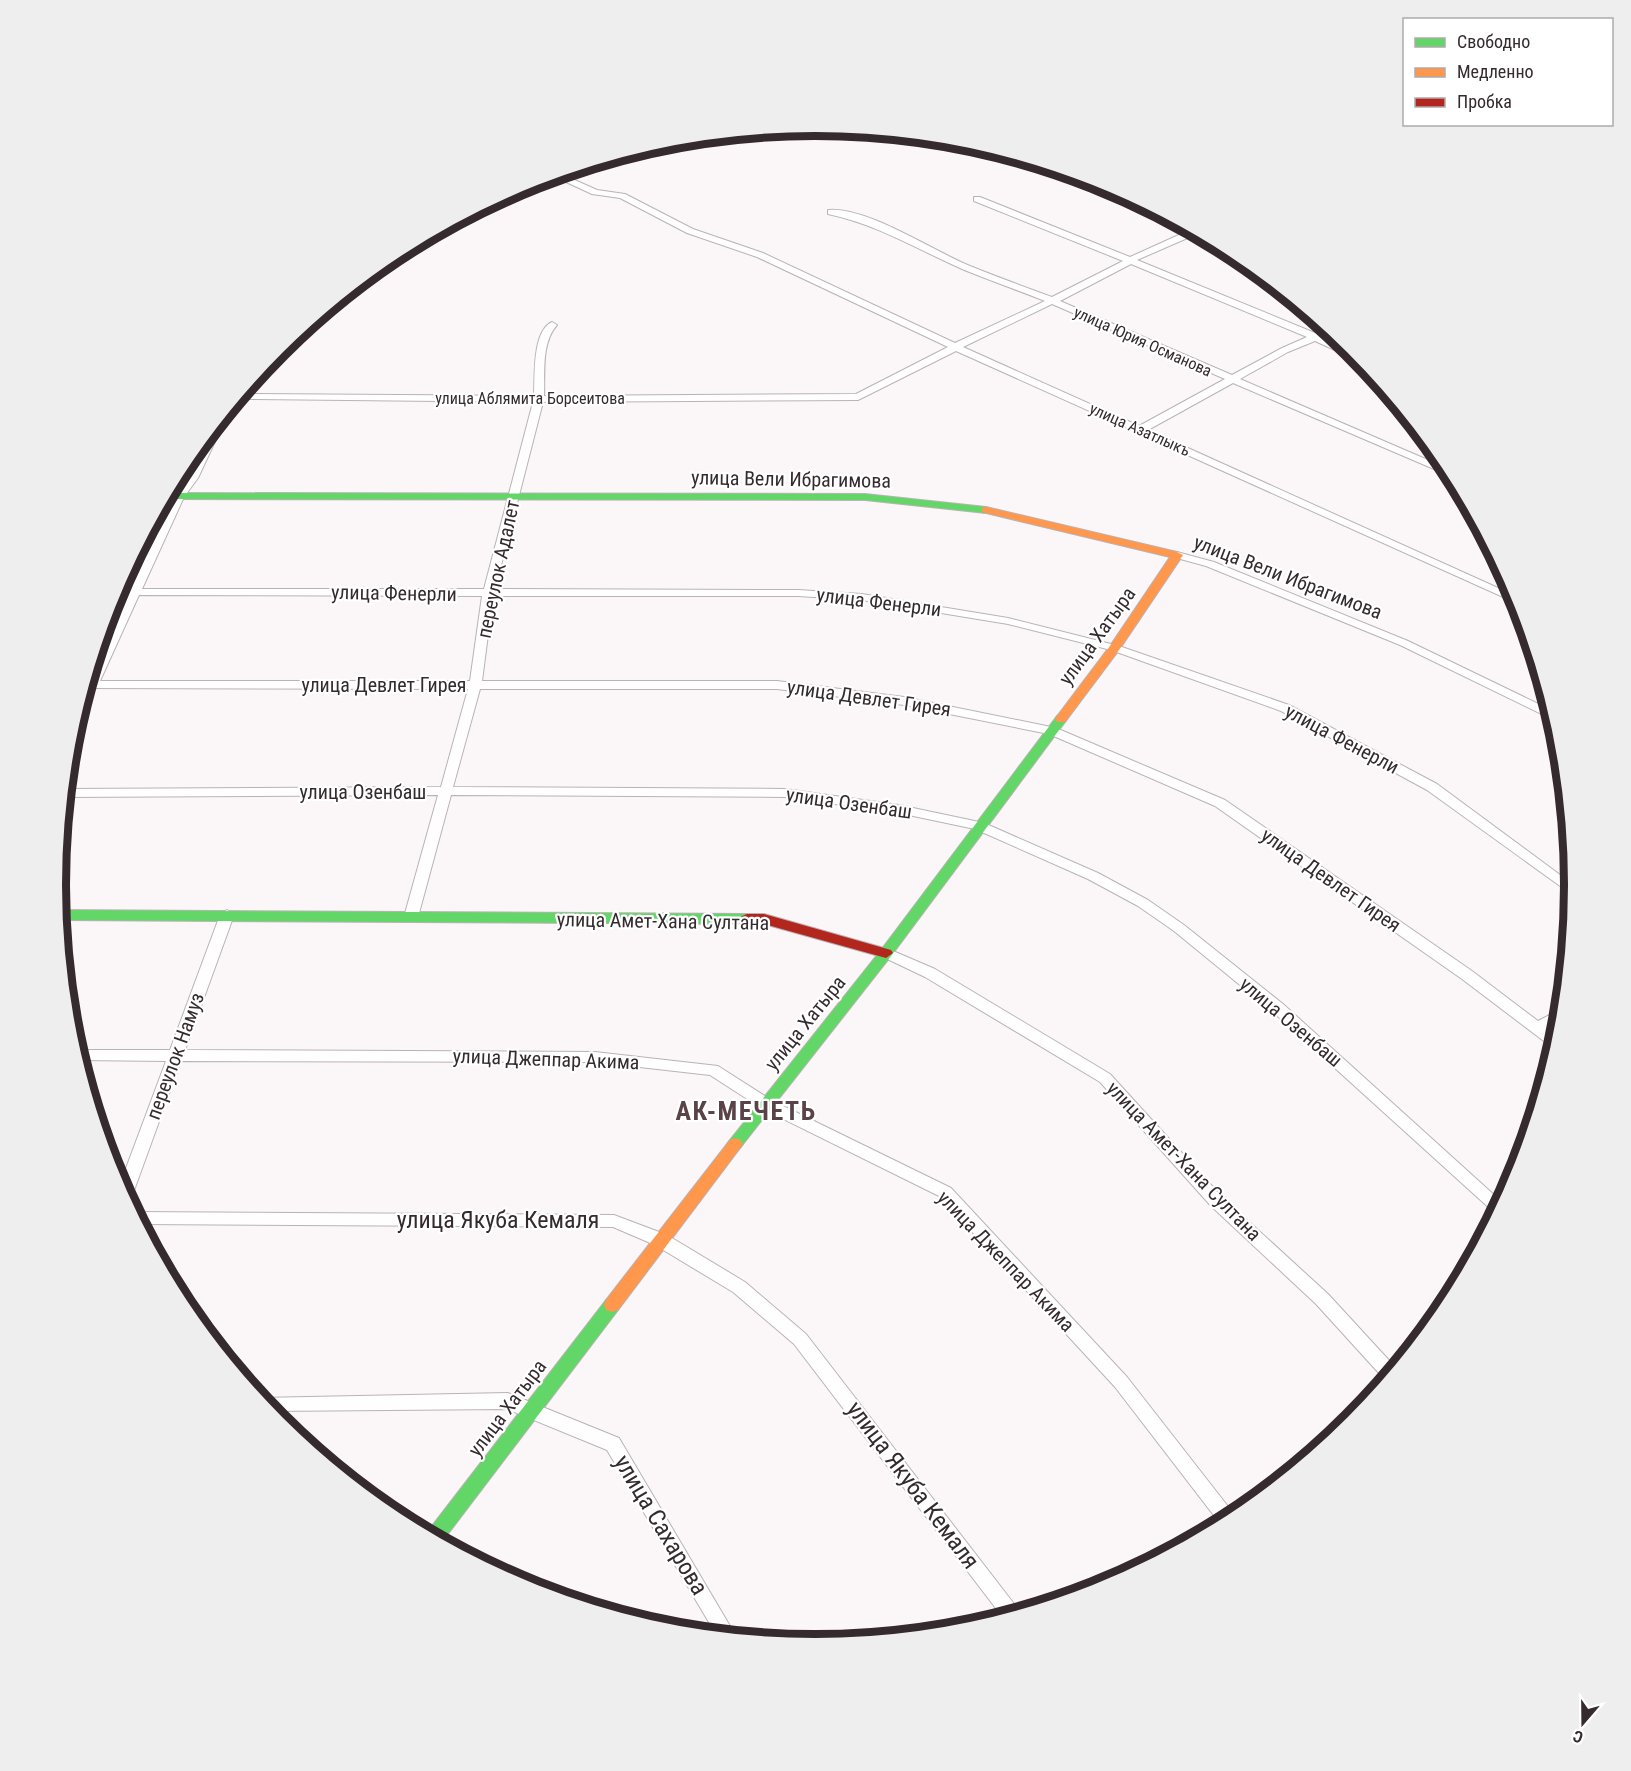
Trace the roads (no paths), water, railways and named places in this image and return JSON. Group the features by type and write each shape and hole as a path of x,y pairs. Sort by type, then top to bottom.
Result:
{"street":[{"name":"улица Азатлыкъ","path":"566,179 595,192 622,196 690,231 760,255 1507,596"},
{"path":"977,199 1286,323 1336,347"},
{"name":"улица Юрия Османова","path":"831,212 850,215 875,224 964,267 1051,300 1332,420 1368,440 1439,469"},
{"name":"улица Аблямита Борсеитова","path":"248,396 539,399 823,396 858,398 957,346 1078,289 1130,260 1188,235"},
{"name":"переулок Адалет","path":"411,917 448,791 475,686 488,594 539,399 541,351 547,330 552,325"},
{"path":"1142,429 1322,334"},
{"path":"178,491 193,478 206,450"},
{"name":"улица Вели Ибрагимова","path":"175,496 865,497 994,511 1210,564 1404,643 1544,712"},
{"path":"101,660 136,592 169,506"},
{"name":"улица Хатыра","path":"437,1533 766,1104 886,953 979,826 1115,648 1177,555"},
{"name":"улица Фенерли","path":"126,592 798,593 862,597 1008,621 1115,648 1285,708 1432,787 1565,885"},
{"name":"улица Девлет Гирея","path":"94,685 777,685 904,700 1052,731 1220,802 1467,975 1550,1037"},
{"name":"улица Озенбаш","path":"72,793 448,791 785,793 899,809 979,826 1093,876 1143,903 1179,928 1278,1008 1494,1204"},
{"name":"улица Амет-Хана Султана","path":"67,915 764,919 886,953 930,973 1105,1078 1217,1202 1322,1299 1387,1370"},
{"name":"переулок Намуз","path":"129,1185 227,915"},
{"path":"1538,1028 1553,1018"},
{"name":"улица Джеппар Акима","path":"86,1055 595,1057 712,1070 766,1104 945,1192 1121,1383 1224,1514"},
{"name":"улица Якуба Кемаля","path":"144,1218 614,1221 661,1240 739,1287 800,1339 1008,1609"},
{"name":"улица Сахарова","path":"275,1404 508,1401 531,1408 564,1426 613,1444 724,1629"}],"district":[{"name":"АК-МЕЧЕТЬ","path":"746,1111"}]}
